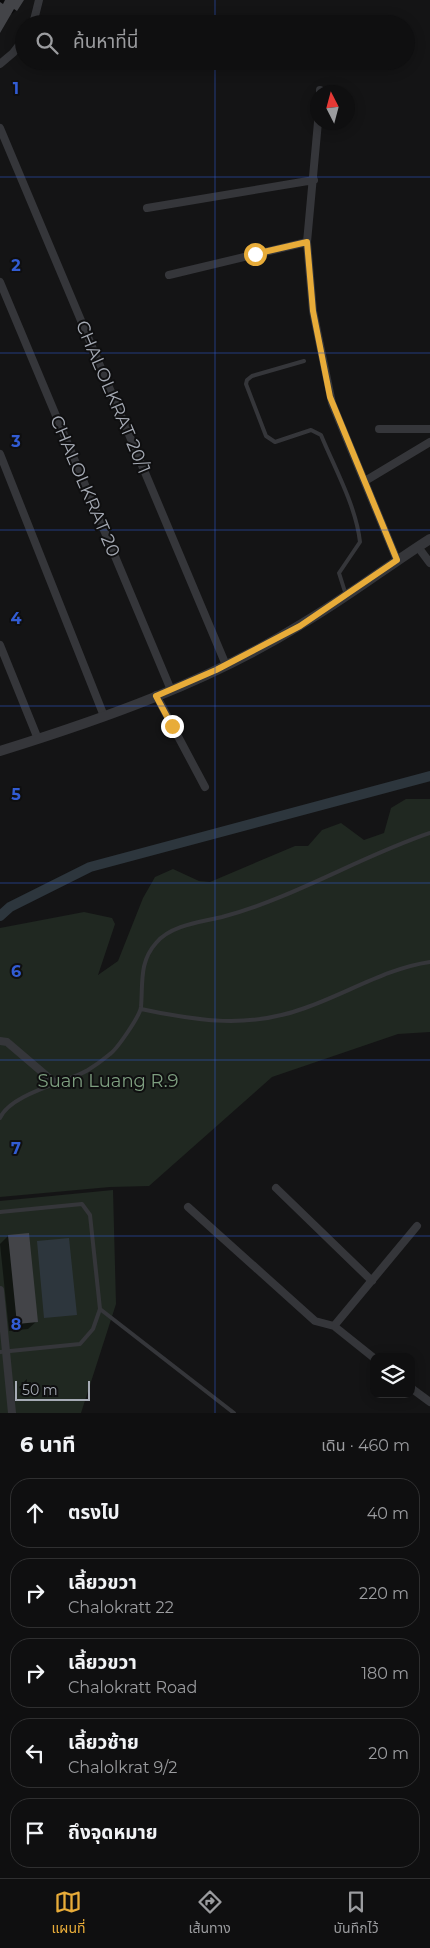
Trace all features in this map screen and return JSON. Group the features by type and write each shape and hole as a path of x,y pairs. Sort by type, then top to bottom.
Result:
{"street":[{"path":"35,15 39,0"},
{"path":"0,64 15,50"},
{"name":"CHALOLKRAT 20/1","path":"0,128 226,665"},
{"path":"317,130 307,242 313,311 330,397 397,560"},
{"path":"147,208 314,180"},
{"path":"169,275 307,242"},
{"name":"CHALOLKRAT 20","path":"0,282 171,690"},
{"path":"378,429 430,429"},
{"path":"365,481 430,442"},
{"path":"0,454 104,716"},
{"path":"0,751 104,716 171,690 226,665 300,626 430,539"},
{"path":"418,547 430,563"},
{"path":"0,645 38,739"},
{"path":"156,696 205,787"},
{"path":"0,1041 7,1042 55,1083"},
{"path":"276,1188 372,1280"},
{"path":"188,1207 315,1320 334,1326 370,1355"},
{"path":"334,1326 417,1226"},
{"path":"0,1290 3,1352 12,1413"},
{"path":"415,1391 430,1402"}],"lane":[{"path":"304,361 252,376 246,384 266,436 270,440 276,442 311,430 322,435 348,501 360,542 339,573 346,594"},
{"path":"0,1118 26,1094 88,1070 112,1053 141,1009 140,979 146,956 157,941 177,929 240,912 284,895 371,855 430,833"},
{"path":"141,1009 197,1020 249,1022 304,1009 398,971 430,962"},
{"path":"0,1212 82,1204 90,1215 100,1309 92,1329 80,1344 3,1352"},
{"path":"100,1309 234,1413"}],"green space":[{"name":"Suan Luang R.9","path":"406,799 430,799 430,1032 398,1034 272,1077 149,1186 110,1187 0,1197 0,928 84,912 112,918 115,924 98,975 118,961 143,898 155,877 173,869 199,881 210,882 295,846 308,846 322,830 341,823 364,840 384,833 391,808"},
{"path":"113,1190 116,1304 81,1413 0,1413 0,1201"}],"shaded area":[{"path":"69,1238 77,1315 44,1318 37,1241"}],"building":[{"path":"5,0 24,0 17,11 14,9 0,33 0,2 3,4"},
{"path":"29,1233 38,1322 17,1324 8,1235"}],"waterway":[{"path":"0,916 10,907 90,867 430,776"}],"route":[{"path":"172,726 156,696 216,670 300,626 397,560 330,397 313,311 307,242 255,254"}]}
